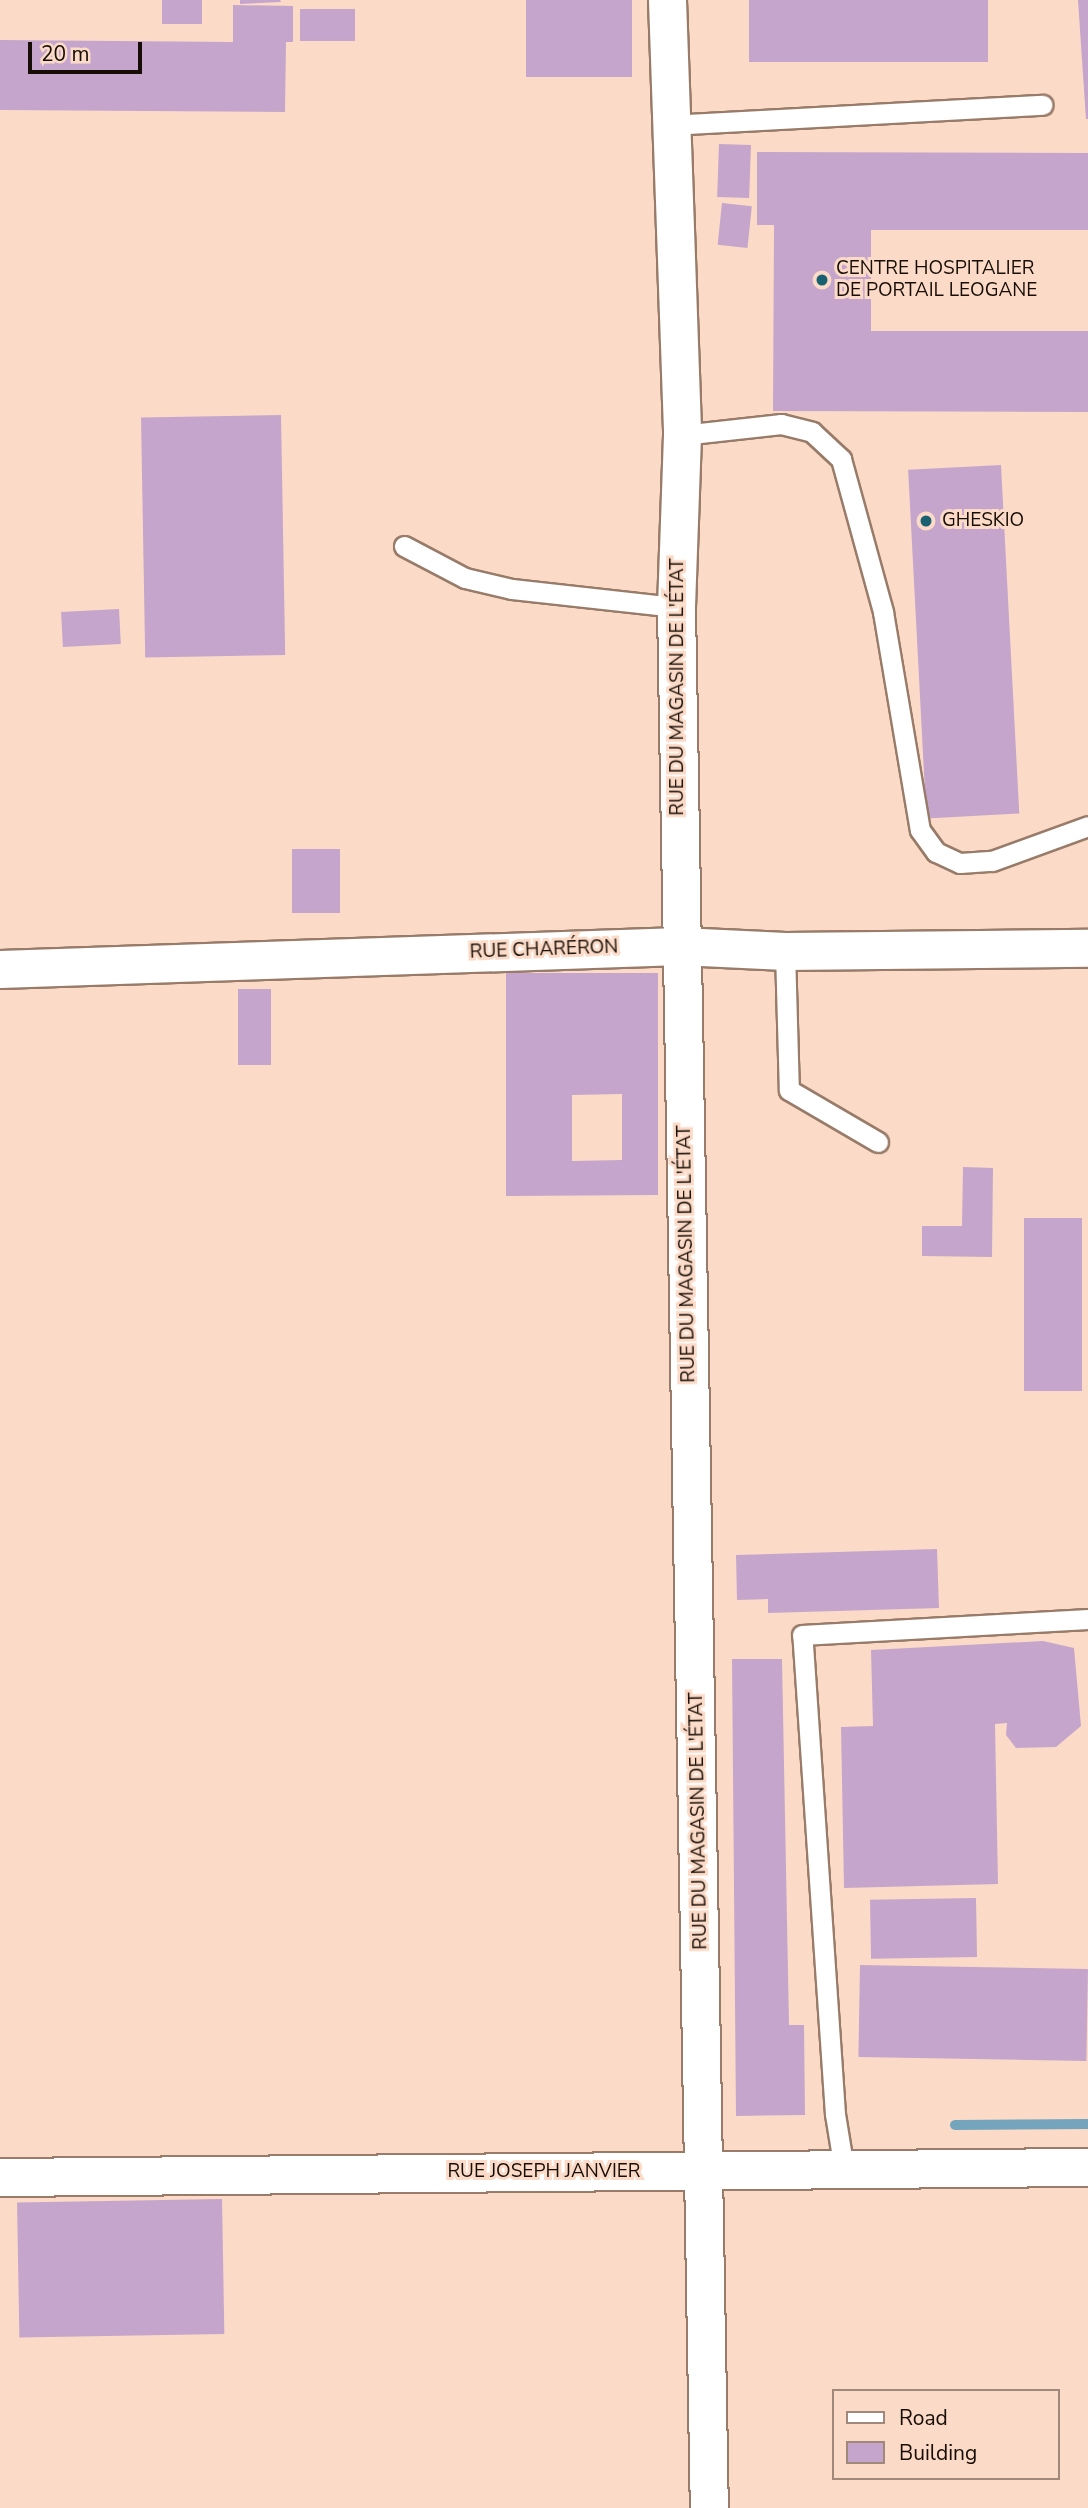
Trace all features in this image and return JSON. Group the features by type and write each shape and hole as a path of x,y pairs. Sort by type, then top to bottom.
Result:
{"street":[{"name":"RUE DU MAGASIN DE L'ÉTAT","path":"667,0 669,125 682,435 676,607 680,946 706,2171 709,2508"},
{"name":"RUE CHARÉRON","path":"0,969 680,946 785,951 1088,948"},
{"name":"RUE JOSEPH JANVIER","path":"0,2177 1088,2167"}],"lane":[{"path":"669,125 1042,106"},
{"path":"682,435 781,424 812,432 841,459 883,612 920,831 936,852 960,863 992,861 1088,825"},
{"path":"404,546 465,578 500,586 676,607"},
{"path":"785,951 789,1090 878,1142"},
{"path":"844,2169 835,2115 802,1634 1088,1619"}],"building":[{"path":"162,0 202,0 202,24 162,24"},
{"path":"240,0 280,0 281,2 240,4"},
{"path":"526,0 632,0 632,77 526,77"},
{"path":"749,0 988,0 988,62 749,62"},
{"path":"1078,0 1088,0 1088,119 1086,119"},
{"path":"233,5 293,6 293,42 286,42 285,112 0,110 0,40 233,42"},
{"path":"300,9 355,9 355,41 300,41"},
{"path":"719,144 751,145 749,198 717,197"},
{"name":"CENTRE HOSPITALIER DE PORTAIL LEOGANE","path":"757,152 1088,153 1088,230 871,230 871,331 1088,331 1088,412 773,411 774,225 757,225"},
{"path":"722,203 752,206 747,248 718,245"},
{"path":"281,415 285,655 145,657 141,417"},
{"path":"1001,465 1019,814 926,818 908,470"},
{"path":"119,609 121,644 63,647 61,612"},
{"path":"292,849 340,849 340,913 292,913"},
{"path":"506,973 658,973 658,1195 506,1196","holes":["622,1094 622,1160 572,1161 572,1095"]},
{"path":"238,989 271,989 271,1065 238,1065"},
{"path":"963,1167 993,1168 992,1257 922,1256 922,1226 962,1226"},
{"path":"1024,1218 1082,1218 1082,1391 1024,1391"},
{"path":"937,1549 939,1608 768,1613 768,1599 737,1600 736,1555"},
{"path":"1043,1641 1074,1648 1081,1726 1056,1747 1016,1748 1006,1735 1007,1723 995,1724 998,1884 844,1888 841,1727 873,1726 871,1650"},
{"path":"732,1659 782,1659 789,2025 804,2025 805,2115 736,2116"},
{"path":"976,1898 977,1957 871,1959 870,1900"},
{"path":"860,1965 1088,1969 1086,2061 858,2057"},
{"path":"222,2199 224,2334 19,2338 17,2203"}],"waterway":[{"path":"955,2125 1088,2124"}],"place":[{"name":"CENTRE HOSPITALIER DE PORTAIL LEOGANE","path":"822,280"},
{"name":"GHESKIO","path":"926,521"}]}
